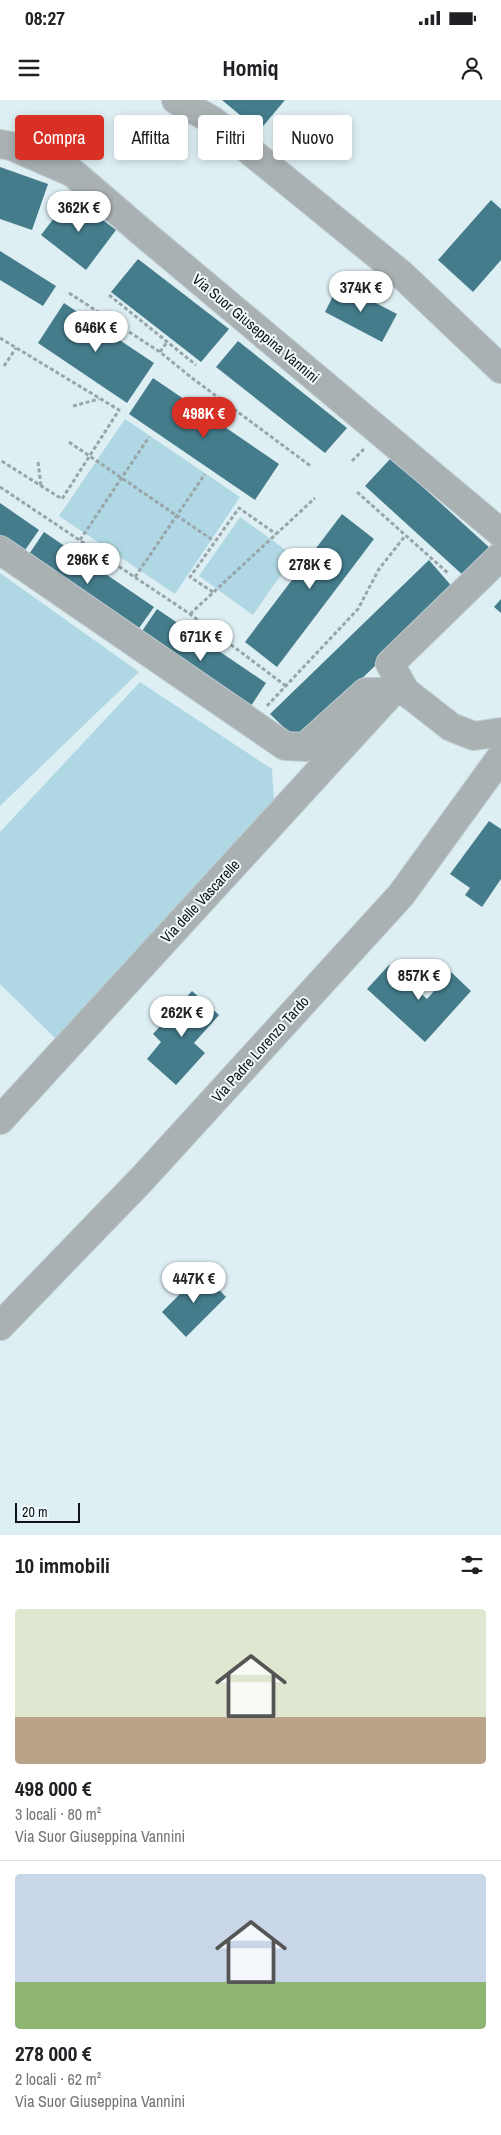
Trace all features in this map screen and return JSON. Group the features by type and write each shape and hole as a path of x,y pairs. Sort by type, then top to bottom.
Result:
{"street":[{"path":"176,100 212,120 400,274 501,369"},
{"name":"Via Suor Giuseppina Vannini","path":"0,144 11,146 73,173 501,533"},
{"path":"0,550 285,746 305,747 366,692 398,692 462,733 474,736 501,732"},
{"path":"398,692 390,664 501,556"},
{"name":"Via delle Vascarelle","path":"0,1120 398,692"},
{"name":"Via Padre Lorenzo Tardo","path":"0,1326 142,1178 401,895 501,757"}],"path":[{"path":"69,293 160,352 192,378 312,466"},
{"path":"109,295 196,364"},
{"path":"0,338 119,410 62,499 0,460"},
{"path":"160,352 167,342"},
{"path":"4,366 16,348"},
{"path":"73,406 100,399"},
{"path":"80,540 149,436"},
{"path":"69,442 214,541"},
{"path":"38,462 41,486"},
{"path":"135,577 205,474"},
{"path":"0,487 190,614 286,686"},
{"path":"357,492 466,590"},
{"path":"190,614 315,498"},
{"path":"213,592 190,577 239,508 276,534"},
{"path":"251,723 358,609 379,569 405,536"}],"shaded area":[{"path":"125,419 240,497 175,594 59,516"},
{"path":"240,517 294,556 253,615 199,576"},
{"path":"0,573 139,672 0,806"},
{"path":"140,682 272,769 275,816 58,1041 0,984 0,832"}],"building":[{"path":"222,100 285,100 263,126 263,115 240,115"},
{"path":"0,167 48,184 32,230 0,219"},
{"path":"71,196 116,230 86,270 41,235"},
{"path":"491,200 501,209 501,260 473,292 438,260"},
{"path":"0,251 56,286 43,306 0,280"},
{"path":"138,259 229,329 201,362 111,292"},
{"path":"339,284 397,314 382,342 325,312"},
{"path":"64,303 154,363 127,403 38,343"},
{"path":"238,341 347,428 325,453 216,367"},
{"path":"153,378 279,464 255,500 129,414"},
{"path":"391,458 491,549 465,577 365,486"},
{"path":"0,503 39,530 18,560 0,547"},
{"path":"342,514 374,539 277,667 245,642"},
{"path":"44,532 154,607 132,638 23,563"},
{"path":"429,560 455,590 297,740 270,714"},
{"path":"501,599 501,613 494,607"},
{"path":"157,609 266,683 245,715 136,640"},
{"path":"489,821 501,829 501,879 482,907 465,895 470,888 450,874"},
{"path":"389,965 427,999 451,972 471,991 425,1042 367,989"},
{"path":"192,991 219,1015 194,1043 205,1053 176,1085 147,1059 161,1042 153,1034"},
{"path":"202,1272 226,1297 186,1337 162,1312"}]}
